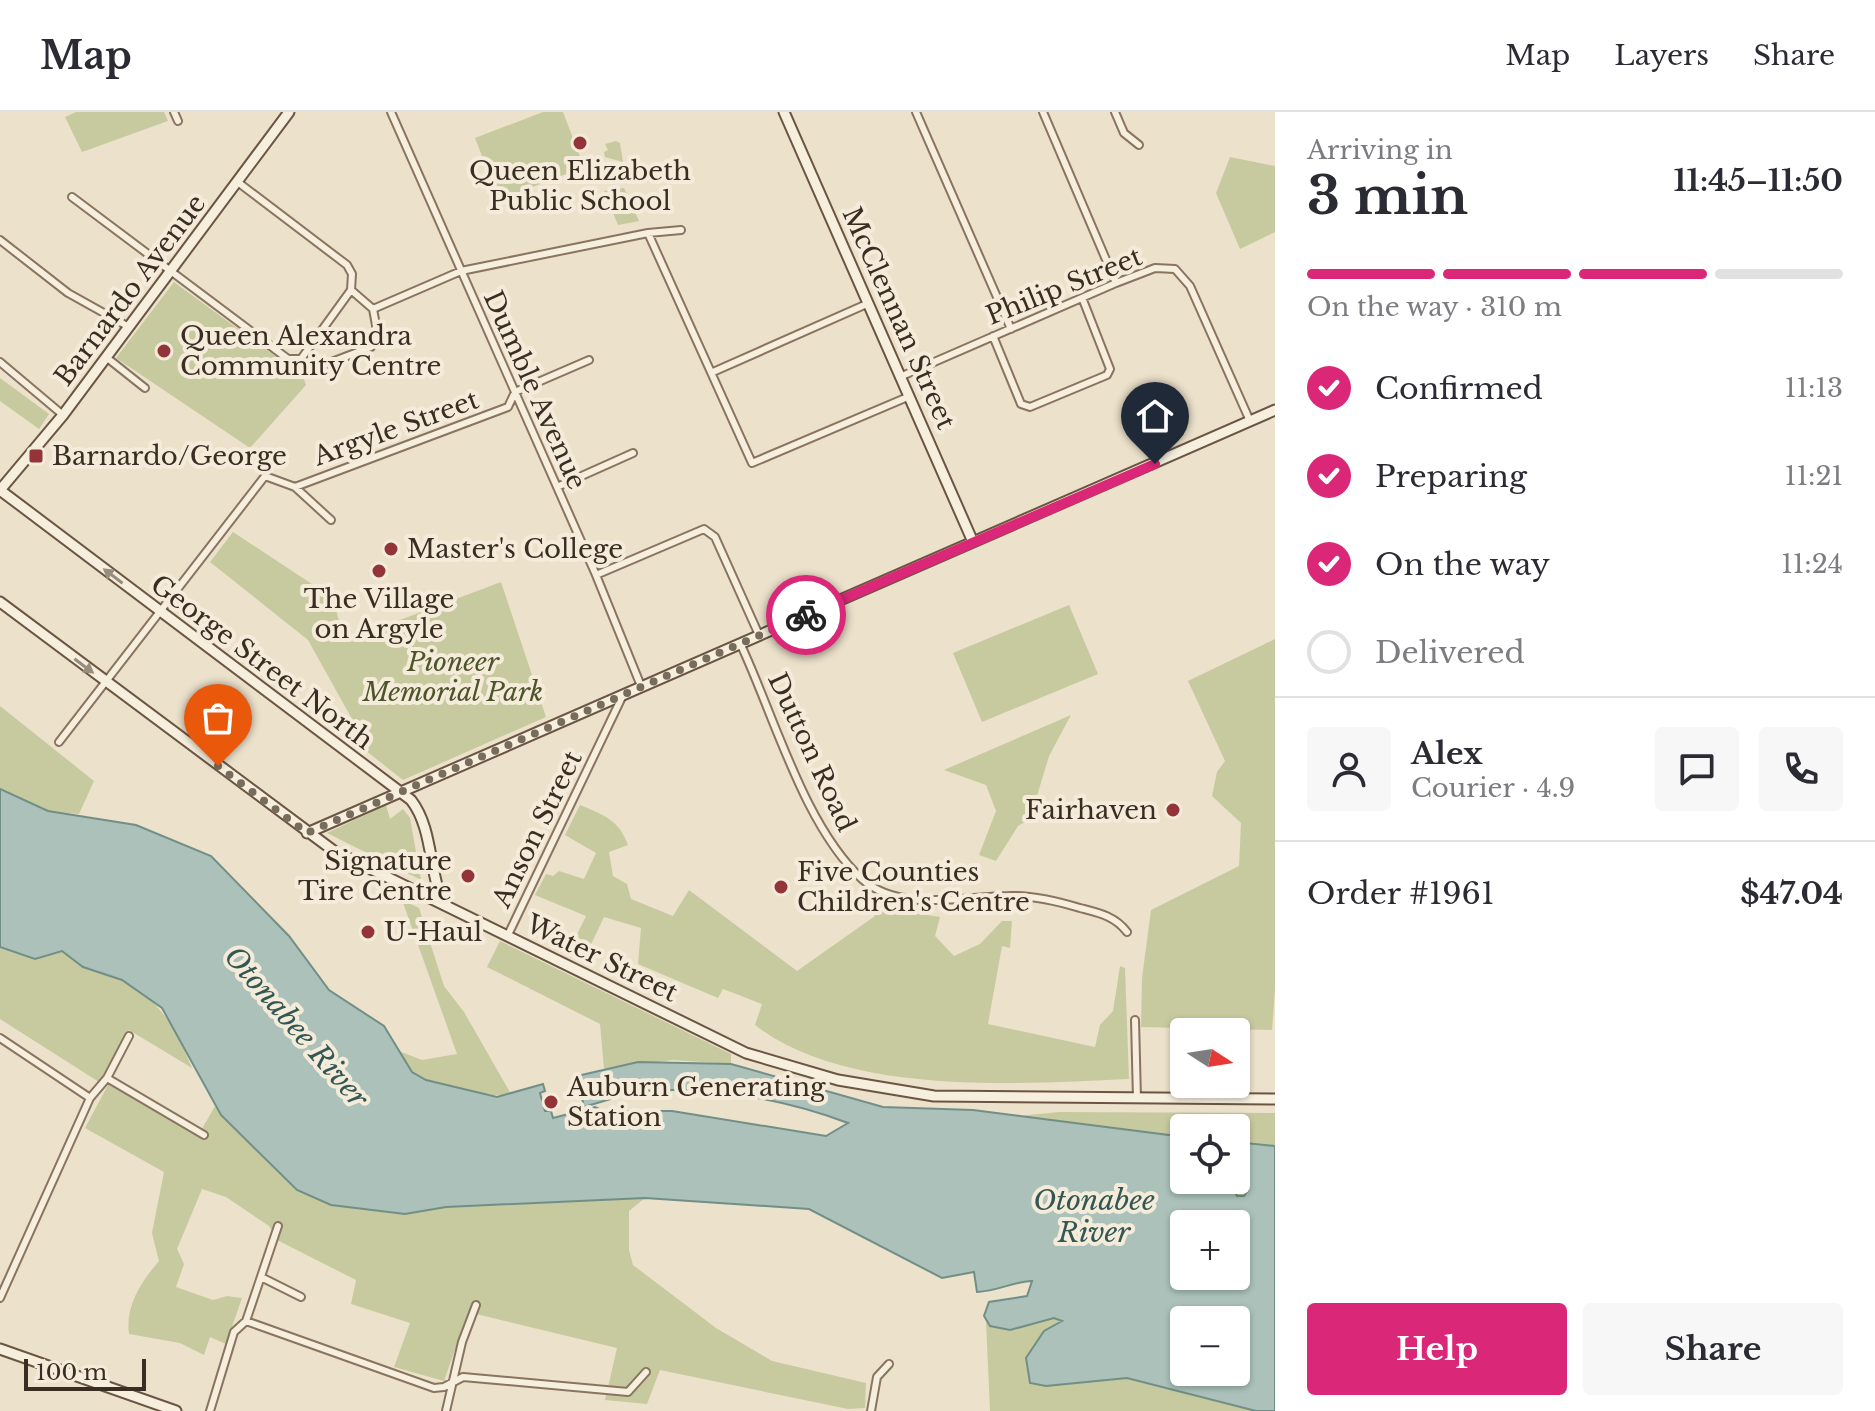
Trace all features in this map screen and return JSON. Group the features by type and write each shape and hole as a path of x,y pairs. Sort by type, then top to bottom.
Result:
{"main road":[{"name":"Barnardo Avenue","path":"0,490 63,415 289,112"},
{"name":"McClennan Street","path":"784,112 973,542"},
{"path":"307,833 1275,410"},
{"name":"George Street North","path":"0,490 397,793 411,800 420,814 432,877 443,904"},
{"name":"Water Street","path":"0,602 334,851 746,1053 838,1080 934,1096 1275,1099"},
{"path":"409,886 432,877"},
{"path":"0,1349 176,1411"}],"street":[{"path":"174,112 178,121"},
{"name":"Dumble Avenue","path":"391,112 596,575 641,686"},
{"path":"916,112 1011,329"},
{"path":"1043,112 1116,283"},
{"path":"1115,112 1124,133 1139,145"},
{"path":"72,197 288,359 301,359 351,290 352,274 347,265 239,183"},
{"path":"373,309 461,271 648,233 681,230"},
{"path":"648,233 752,463 911,396"},
{"path":"0,240 68,293 129,327"},
{"name":"Philip Street","path":"902,376 1083,300 1116,283 1155,268 1175,269 1190,286 1250,421"},
{"path":"321,366 371,347 378,336 373,309 351,290"},
{"path":"993,336 1021,404 1030,407 1107,375 1110,369 1083,300"},
{"path":"713,372 869,303"},
{"path":"106,357 145,388"},
{"name":"Argyle Street","path":"295,487 508,407 515,392 589,360"},
{"path":"0,362 63,415"},
{"path":"557,487 633,453"},
{"name":"Argyle Street","path":"59,742 265,476 295,487 331,520"},
{"path":"596,575 704,529 715,537 759,635"},
{"name":"Dutton Road","path":"740,643 835,851 865,882 897,895 940,903 1008,896 1034,897 1103,914 1119,922 1127,932"},
{"name":"Anson Street","path":"507,937 623,695"},
{"path":"1135,1020 1137,1099"},
{"path":"1,1296 90,1098 107,1078 129,1036"},
{"path":"0,1038 90,1098"},
{"path":"107,1078 204,1135"},
{"path":"210,1411 234,1332 246,1321 278,1226"},
{"path":"261,1277 301,1297"},
{"path":"446,1411 476,1305"},
{"path":"246,1321 434,1388 463,1377 628,1392 646,1372"},
{"path":"871,1411 877,1377 889,1364"}],"green space":[{"path":"76,112 164,112 168,121 82,152 65,117"},
{"path":"543,112 563,112 584,167 499,200 475,138"},
{"path":"620,143 623,162 605,157 604,152 608,150 605,144"},
{"path":"1230,157 1275,166 1275,232 1240,249 1216,193"},
{"path":"624,188 639,221 618,225 604,191"},
{"path":"174,282 286,364 299,365 306,385 250,448 116,358"},
{"path":"0,378 49,414 39,429 0,401"},
{"name":"Pioneer Memorial Park","path":"233,532 333,598 344,641 501,582 546,717 403,780 351,739 357,728 308,640 210,562"},
{"path":"1069,605 1098,674 982,722 953,653"},
{"path":"1275,639 1275,989 1272,1030 1250,1029 1250,1018 1170,1018 1170,1028 1141,1027 1142,978 1151,910 1239,866 1241,823 1212,796 1217,772 1225,761 1188,681"},
{"path":"0,706 94,781 79,814 48,811 0,789"},
{"path":"1071,715 1049,756 1030,819 1018,826 996,861 979,855 996,811 986,785 944,770"},
{"path":"386,805 390,819 403,809 410,818 421,880 327,833"},
{"path":"580,805 610,819 624,837 628,845 609,852 613,876 627,884 631,899 673,916 689,890 797,971 875,916 868,906 875,900 904,911 940,917 935,936 954,956 980,944 1002,921 1012,921 1010,948 1002,946 988,1024 1095,1047 1100,1025 1113,1011 1120,966 1125,968 1129,1079 986,1083 884,1075 837,1064 793,1048 755,1025 762,1004 723,989 718,998 638,964 641,928 604,917 584,959 568,953 586,916 535,895 546,874 553,876 559,871 584,879 596,853 565,835"},
{"path":"402,900 419,908 444,986 464,1012 511,1094 475,1093 431,1082 412,1071 396,1050 422,1060 457,1054"},
{"path":"500,941 731,1054 731,1064 672,1060 604,1069 600,1024 487,967"},
{"path":"0,947 35,959 62,951 132,986 155,1004 173,1028 192,1068 129,1030 99,1082 0,1019"},
{"path":"109,1083 198,1136 215,1106 221,1115 405,1214 446,1207 645,1198 629,1211 629,1250 633,1265 716,1328 772,1361 866,1383 865,1408 848,1409 660,1370 647,1404 605,1400 617,1348 468,1312 444,1381 394,1367 410,1323 351,1304 356,1280 279,1241 269,1226 226,1197 202,1189 177,1249 184,1264 176,1287 213,1300 227,1296 242,1298 226,1344 210,1337 204,1355 180,1343 129,1334 132,1304 146,1277 159,1261 152,1233 164,1172 85,1128"},
{"path":"1059,1112 1275,1113 1275,1146 1250,1143 1250,1114 1170,1114 1170,1135 1019,1116"},
{"path":"1054,1318 1063,1322 1031,1383 1046,1386 1127,1378 1256,1411 990,1411 986,1322 990,1326 1010,1330"}],"water":[{"name":"Otonabee River","path":"0,789 48,811 136,825 211,856 289,936 329,990 384,1026 412,1072 426,1080 497,1097 543,1084 545,1091 540,1093 545,1111 551,1111 553,1118 595,1107 604,1111 672,1111 826,1136 848,1123 792,1105 702,1091 643,1091 614,1095 614,1098 584,1107 577,1076 638,1062 731,1064 883,1107 973,1110 1170,1135 1170,1194 1250,1194 1250,1143 1275,1146 1275,1411 1256,1411 1127,1378 1046,1386 1030,1383 1026,1358 1044,1331 1062,1321 1054,1318 1010,1330 990,1326 984,1316 989,1302 1027,1296 1032,1281 977,1292 974,1272 942,1278 809,1209 645,1198 446,1207 405,1214 331,1205 297,1190 221,1115 162,1008 122,980 83,967 62,951 35,959 0,947"}],"way so far":[{"path":"218,766 307,833 415,783 806,615"}],"place":[{"name":"Queen Elizabeth Public School","path":"580,143"},
{"name":"Queen Alexandra Community Centre","path":"164,351"},
{"name":"Barnardo/George","path":"36,456"},
{"name":"Master's College","path":"391,549"},
{"name":"The Village on Argyle","path":"379,571"},
{"name":"Fairhaven","path":"1173,810"},
{"name":"Signature Tire Centre","path":"468,876"},
{"name":"Five Counties Children's Centre","path":"781,887"},
{"name":"U-Haul","path":"368,932"},
{"name":"Auburn Generating Station","path":"551,1102"}],"route":[{"path":"806,615 1155,464"}]}
